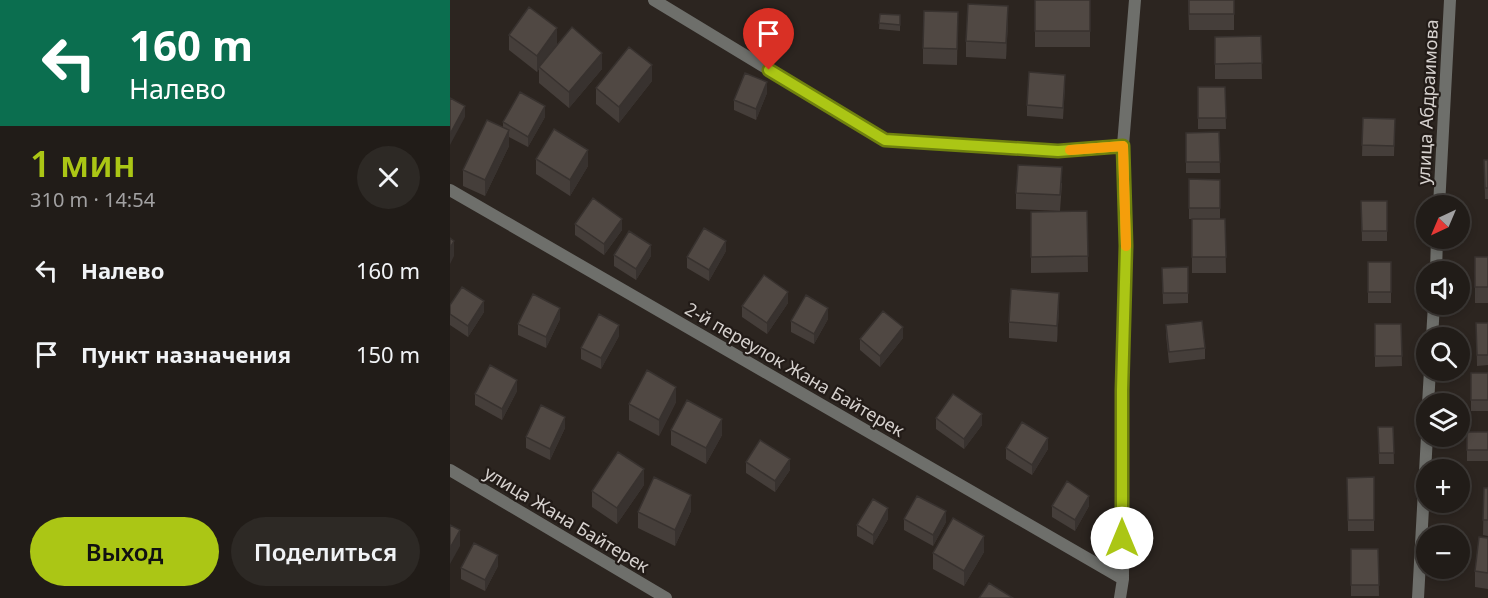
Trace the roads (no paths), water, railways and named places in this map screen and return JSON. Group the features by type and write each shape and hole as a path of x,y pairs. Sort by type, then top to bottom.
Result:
{"street":[{"path":"654,0 885,140 1058,151 1123,146"},
{"path":"1120,598 1123,579 1122,401 1126,246 1123,146 1135,0"},
{"name":"улица Абдраимова","path":"1440,195 1450,0"},
{"name":"2-й переулок Жана Байтерек","path":"450,190 1123,579"},
{"path":"1418,598 1426,447"},
{"name":"улица Жана Байтерек","path":"450,470 666,598"}]}
